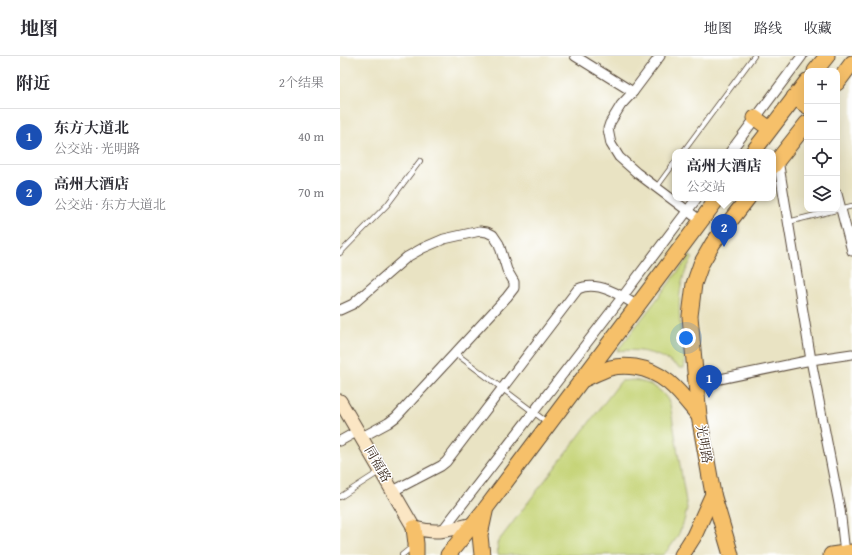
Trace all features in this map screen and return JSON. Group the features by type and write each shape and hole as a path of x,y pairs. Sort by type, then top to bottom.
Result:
{"main road":[{"path":"817,68 827,56"},
{"path":"840,79 852,63"},
{"path":"754,149 804,85"},
{"path":"794,98 804,104"},
{"path":"755,118 770,129"},
{"path":"776,162 804,127"},
{"path":"448,555 486,508 716,201"},
{"name":"光明路","path":"732,554 713,494 699,416 690,330 691,300 694,284 701,264 713,243 746,201"},
{"path":"581,381 610,368 630,366 644,368 664,378 681,394 699,416"},
{"path":"682,555 694,536 713,494"},
{"path":"482,555 480,535 486,508"},
{"path":"414,528 416,549"}],"street":[{"path":"575,56 633,92"},
{"path":"660,56 633,92 621,105 608,129 611,144 619,157 672,200"},
{"path":"732,149 802,56"},
{"path":"776,168 840,509 843,553"},
{"path":"674,201 701,221"},
{"path":"441,532 695,201"},
{"path":"840,204 852,251"},
{"path":"340,310 353,304 407,257 444,239 480,231 487,232 498,240 507,270 514,282 514,288 507,297 396,417 388,423 340,441"},
{"path":"393,491 444,464 578,289 595,287 614,292 623,296 637,306"},
{"path":"696,384 811,360 852,354"},
{"name":"同福路","path":"340,401 414,528"},
{"path":"414,528 431,532 441,532 473,524"}],"lane":[{"path":"685,149 754,56"},
{"path":"340,253 387,205 420,161"},
{"path":"656,188 672,166"},
{"path":"787,222 852,206"},
{"path":"455,352 549,424"},
{"path":"340,497 382,471"},
{"path":"402,555 416,549"}],"green space":[{"path":"690,256 693,258 686,270 682,283 679,309 685,363 684,368 680,368 666,359 650,353 634,350 617,351"},
{"path":"633,380 645,382 655,387 664,394 670,404 687,508 682,528 672,545 663,555 498,555 497,543 621,381"}],"place":[{"name":"高州大酒店","path":"724,247"},
{"name":"东方大道北","path":"709,398"}]}
